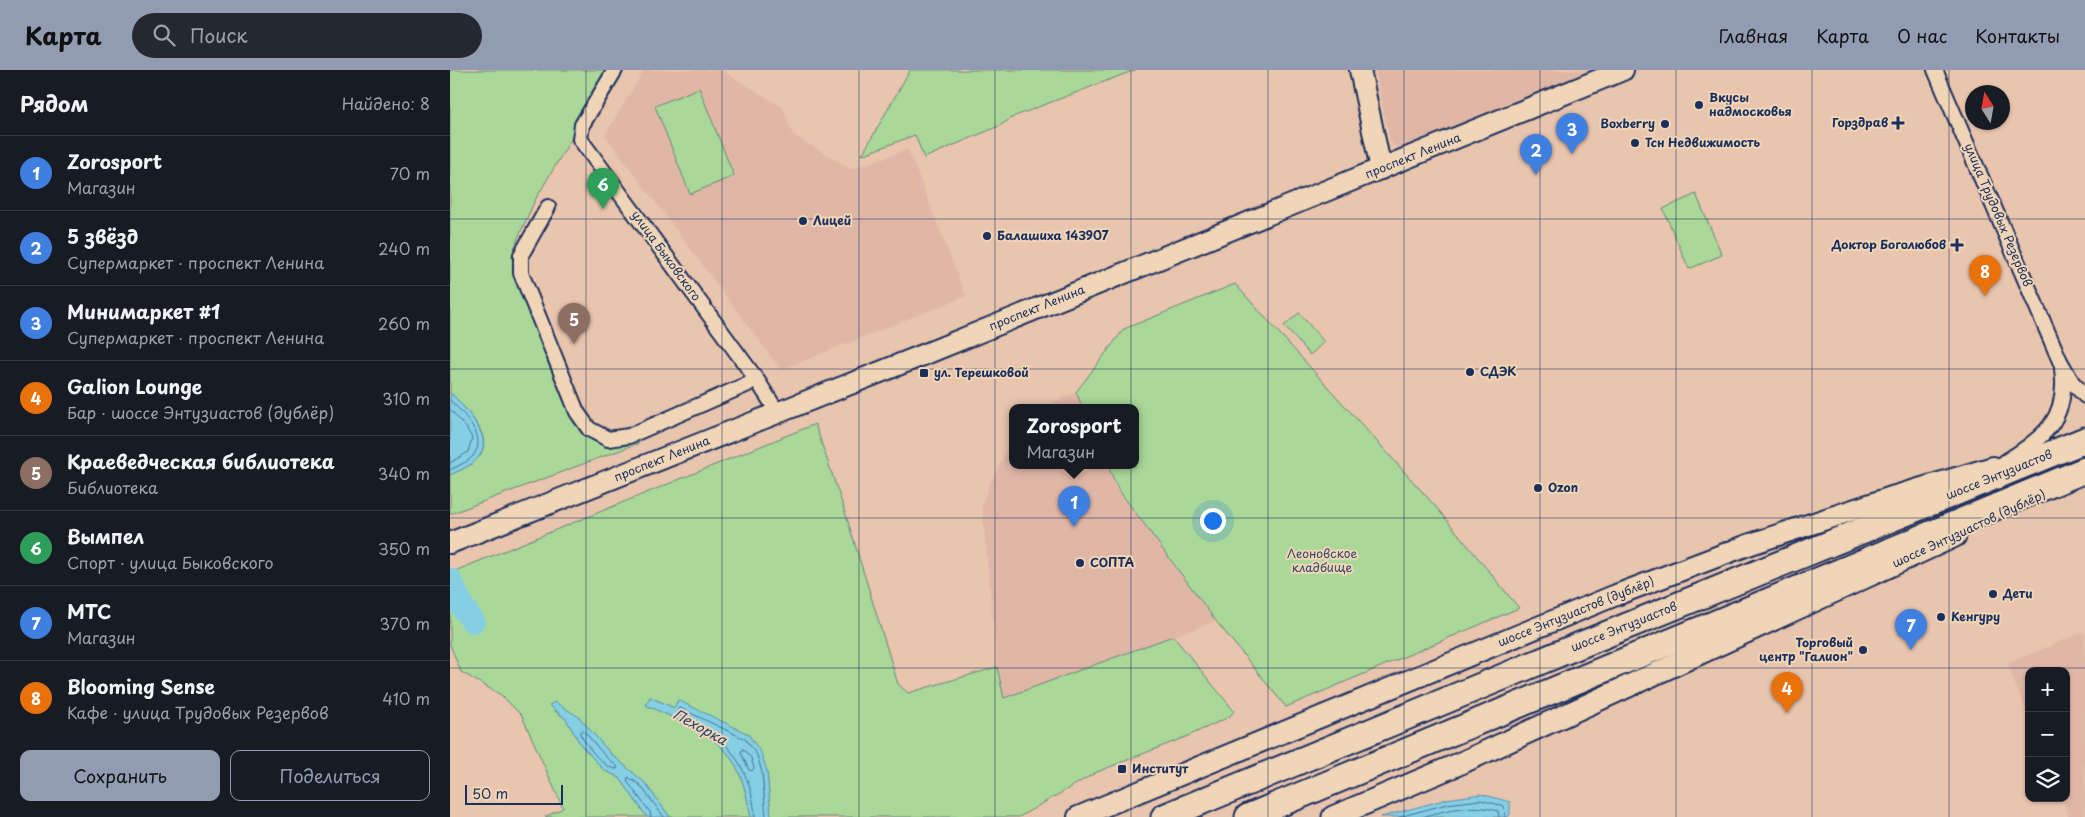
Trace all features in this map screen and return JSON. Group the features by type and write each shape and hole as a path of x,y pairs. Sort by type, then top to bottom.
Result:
{"highway":[{"name":"шоссе Энтузиастов","path":"1164,817 1558,654 2085,440"},
{"path":"1248,817 2085,470"}],"main road":[{"path":"1360,70 1381,169"},
{"name":"проспект Ленина","path":"450,543 778,414 1623,70"},
{"name":"шоссе Энтузиастов (дублёр)","path":"1078,817 1634,588 1748,545 1895,496 2085,440"},
{"name":"шоссе Энтузиастов (дублёр)","path":"1334,817 1470,759 1991,520 2085,474"}],"street":[{"name":"улица Быковского","path":"615,70 582,125 580,139 757,380 778,414"},
{"name":"улица Трудовых Резервов","path":"1935,70 2060,361 2072,382 2085,396"},
{"path":"548,208 521,255 521,273 577,412 589,429 608,439 629,436 748,384"},
{"name":"улица Трудовых Резервов","path":"2001,464 2028,448 2046,432 2058,416 2064,386 2060,361"}],"shaded area":[{"name":"Лицей","path":"644,70 721,70 783,107 793,135 852,169 908,149 966,296 781,370 605,135"},
{"path":"1375,70 1608,70 1407,153 1397,150 1390,141"},
{"path":"1076,392 1081,404 1052,404"},
{"name":"СОПТА","path":"1009,446 1009,469 1109,469 1118,489 1216,621 1003,698 997,667 982,505 988,488"},
{"path":"2085,631 2085,817 2069,817 2063,802 2070,802 2070,667 2025,667 2025,708 2007,664"}],"green space":[{"path":"450,70 612,70 535,200 512,256 514,277 569,414 576,426 588,436 637,436 639,443 450,514 450,475 474,462 482,451 484,443 482,434 472,417 454,396 450,394"},
{"path":"910,70 1135,70 1015,116 999,126 924,158 915,135 862,155"},
{"path":"699,88 734,176 690,194 655,106"},
{"path":"1696,194 1722,255 1689,269 1663,209"},
{"name":"Леоновское кладбище","path":"1235,284 1436,507 1519,608 1286,707 1216,621 1118,489 1109,469 1139,469 1139,404 1081,404 1076,392 1124,329"},
{"path":"1299,313 1324,342 1310,355 1284,326"},
{"path":"815,424 845,512 898,684 908,693 997,667 1004,698 1173,636 1234,711 1229,717 1188,736 1097,772 1019,817 771,817 767,771 678,700 674,708 650,697 646,705 693,727 715,742 731,758 742,779 751,817 670,817 644,782 610,753 579,718 555,711 566,719 581,745 604,770 620,778 647,817 545,817 563,808 522,716 501,695 461,672 450,645 450,573"}],"water":[{"path":"450,394 454,396 472,417 482,434 483,443 482,451 474,462 450,475"},
{"path":"650,697 674,708 678,700 748,734 761,753 767,771 771,817 751,817 739,772 724,749 692,727 646,705"},
{"path":"555,702 579,717 610,753 644,782 670,817 647,817 620,778 604,770 581,745 566,719 549,705"},
{"path":"1481,794 1510,802 1510,815 1508,817 1381,817 1447,799"}],"waterway":[{"name":"Пехорка","path":"450,580 463,608 473,621"}],"place":[{"name":"Вкусы надмосковья","path":"1699,105"},
{"name":"Горздрав","path":"1898,123"},
{"name":"Boxberry","path":"1665,124"},
{"name":"Тсн Недвижимость","path":"1635,143"},
{"name":"Минимаркет #1","path":"1572,154"},
{"name":"5 звёзд","path":"1536,175"},
{"name":"Вымпел","path":"603,209"},
{"name":"Лицей","path":"803,221"},
{"name":"Балашиха 143907","path":"987,236"},
{"name":"Доктор Боголюбов","path":"1957,245"},
{"name":"Blooming Sense","path":"1985,296"},
{"name":"Краеведческая библиотека","path":"574,344"},
{"name":"СДЭК","path":"1470,372"},
{"name":"ул. Терешковой","path":"924,373"},
{"name":"Ozon","path":"1538,488"},
{"name":"Zorosport","path":"1074,527"},
{"name":"СОПТА","path":"1080,563"},
{"name":"Дети","path":"1993,594"},
{"name":"Кенгуру","path":"1941,617"},
{"name":"Торговый центр \"Галион\"","path":"1863,650"},
{"name":"МТС","path":"1911,650"},
{"name":"Galion Lounge","path":"1787,713"},
{"name":"Институт","path":"1122,769"}]}
